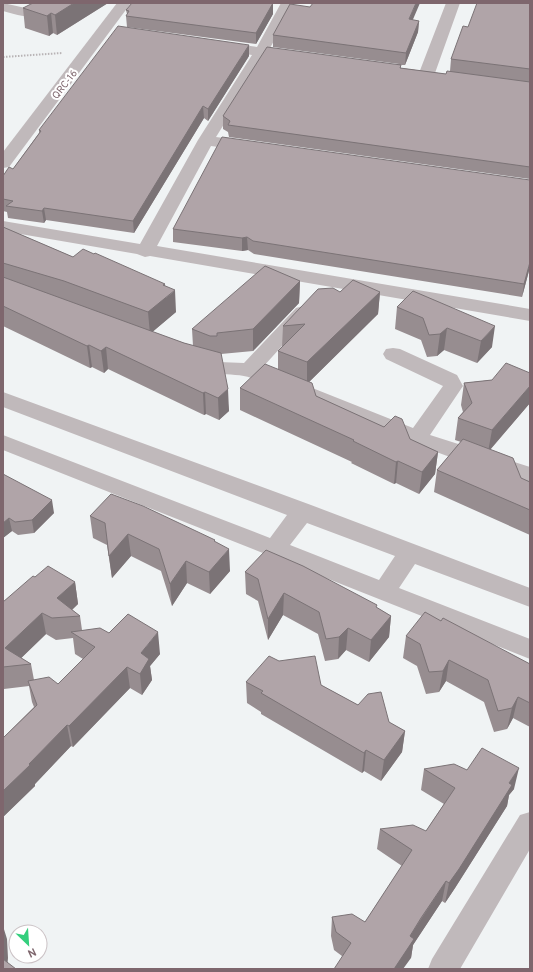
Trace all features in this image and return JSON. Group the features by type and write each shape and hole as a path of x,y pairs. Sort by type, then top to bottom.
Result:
{"street":[{"path":"3,6 32,14 40,12 55,3"},
{"name":"QRC-16","path":"3,163 90,50 124,3"},
{"path":"145,252 206,140 261,52 288,3"},
{"path":"427,73 453,3"},
{"path":"104,30 120,32"},
{"path":"206,44 309,58"},
{"path":"412,71 443,75"},
{"path":"206,140 261,148"},
{"path":"3,226 145,252 530,315"},
{"path":"249,370 331,282"},
{"path":"178,353 216,368 249,370 417,438 530,475"},
{"path":"393,354 450,380 453,384 417,438"},
{"path":"3,399 303,511 530,598"},
{"path":"3,442 530,649"},
{"path":"274,549 303,511"},
{"path":"383,592 411,552"},
{"path":"443,969 530,824"}],"path":[{"path":"3,57 90,50"}],"building":[{"path":"33,3 74,3 55,15 51,13 47,16 23,8"},
{"path":"132,3 273,3 256,33 126,16 129,11 126,10"},
{"path":"313,3 416,3 409,19 419,21 406,53 273,35 290,4 310,7"},
{"path":"477,3 530,3 530,69 451,59 463,26 468,27"},
{"path":"118,26 249,45 208,109 203,106 133,221 44,208 42,211 6,206 13,201 3,199 3,176 9,167 13,169 41,131 39,130"},
{"path":"267,47 401,65 400,68 446,74 447,71 530,82 530,167 228,125 230,121 223,116"},
{"path":"222,137 530,180 530,262 524,284 253,241 247,237 242,238 173,229"},
{"path":"3,227 73,257 83,249 94,254 95,253 165,284 163,285 175,290 148,312 64,281 3,263"},
{"path":"265,266 300,281 253,329 217,333 217,336 210,336 192,329"},
{"path":"3,277 184,343 221,353 228,389 218,398 205,392 203,393 106,347 101,351 89,345 87,346 3,306"},
{"path":"353,280 380,292 307,362 278,351 305,324 283,326 318,289 333,288 340,292"},
{"path":"413,291 495,326 481,341 447,328 440,334 429,335 423,318 397,307"},
{"path":"506,363 530,373 530,386 492,430 458,418 472,403 464,383 492,380"},
{"path":"265,364 312,383 316,396 384,427 395,416 402,419 410,439 438,452 422,472 398,461 396,462 353,441 354,440 240,388"},
{"path":"463,439 513,458 521,478 530,482 530,510 437,470"},
{"path":"3,474 52,500 32,520 15,522 9,518 3,523"},
{"path":"111,494 143,506 215,540 214,541 229,549 209,572 186,561 170,584 159,549 128,534 109,556 105,523 90,516"},
{"path":"266,550 303,566 377,605 376,607 391,616 371,640 348,628 339,637 326,639 319,612 284,593 268,619 258,579 245,572"},
{"path":"48,566 75,582 57,598 80,616 52,618 42,613 5,648 31,664 3,667 3,602 33,576 35,577"},
{"path":"425,612 441,621 443,618 530,664 530,703 518,697 512,708 498,711 488,680 449,660 443,671 429,672 420,644 406,636"},
{"path":"128,614 158,632 141,653 149,659 140,674 127,667 69,726 67,725 29,764 30,765 3,791 3,738 37,705 28,681 49,677 58,684 95,647 71,632 100,628 109,633"},
{"path":"269,656 279,661 315,656 321,685 358,705 368,694 381,692 389,722 405,731 384,760 366,750 364,753 261,693 263,691 246,682"},
{"path":"482,748 519,768 509,783 512,785 459,869 449,883 446,881 421,918 410,936 414,939 394,969 334,969 351,943 336,932 332,917 352,914 365,922 412,850 380,829 413,825 426,831 455,788 424,769 454,764 467,770"},
{"path":"3,959 16,969 3,969"}]}
